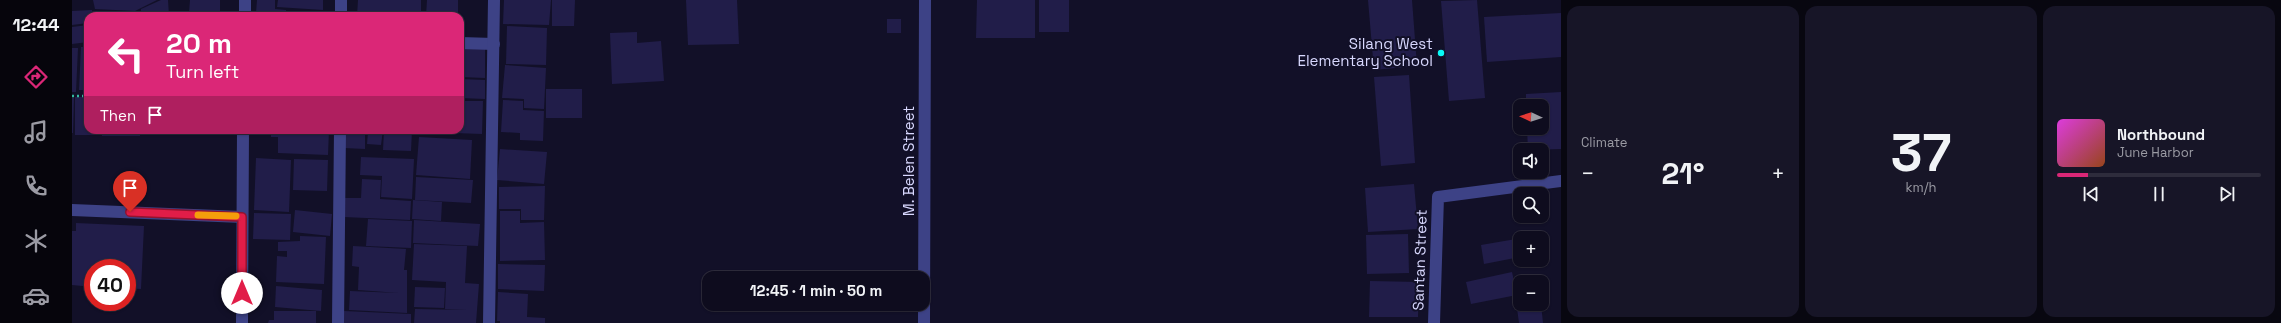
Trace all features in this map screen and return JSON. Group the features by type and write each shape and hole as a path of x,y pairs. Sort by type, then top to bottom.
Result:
{"street":[{"path":"245,0 245,12"},
{"path":"341,0 341,12"},
{"path":"489,323 494,0"},
{"name":"M. Belen Street","path":"924,323 925,0"},
{"path":"464,42 494,44"},
{"path":"242,323 243,134"},
{"path":"338,323 340,134"},
{"name":"Santan Street","path":"1434,323 1438,197 1561,181"},
{"path":"72,210 242,217"}],"path":[{"path":"72,96 84,96"}],"building":[{"path":"93,0 157,0 135,11 95,9"},
{"path":"161,0 168,0 169,12 141,12 141,9"},
{"path":"190,0 220,0 220,12 189,12"},
{"path":"257,0 275,0 275,9 286,10 286,12 256,12"},
{"path":"278,0 323,0 323,10 277,7"},
{"path":"358,0 421,0 421,12 357,12"},
{"path":"427,0 458,0 458,12 426,12"},
{"path":"504,0 551,0 549,25 503,24"},
{"path":"552,0 575,0 574,26 552,26"},
{"path":"686,0 737,0 739,44 688,45"},
{"path":"977,0 1035,0 1035,38 976,38"},
{"path":"1039,0 1069,0 1069,32 1039,32"},
{"path":"1368,0 1412,0 1417,66 1374,70"},
{"path":"1477,0 1485,98 1449,101 1441,1"},
{"path":"92,10 92,12 84,12 84,24 72,25 72,11"},
{"path":"1561,13 1561,57 1487,62 1484,17"},
{"path":"887,19 901,19 901,33 887,33"},
{"path":"84,26 84,42 72,44 72,27"},
{"path":"507,26 547,28 546,65 506,64"},
{"path":"637,32 637,43 661,41 664,81 612,84 610,33"},
{"path":"81,47 84,47 84,90 79,90"},
{"path":"72,48 78,48 76,92 72,92"},
{"path":"464,49 485,49 485,78 464,77"},
{"path":"505,65 546,68 544,109 524,108 524,99 502,98"},
{"path":"1409,75 1415,163 1381,166 1374,77"},
{"path":"464,79 485,80 485,99 464,98"},
{"path":"546,89 582,89 582,118 546,118"},
{"path":"1561,92 1561,149 1549,149 1549,143 1528,143 1527,135 1549,135 1549,99 1526,99 1526,94"},
{"path":"75,97 84,97 84,134 99,135 75,135"},
{"path":"72,98 74,98 73,133 72,133"},
{"path":"503,100 523,101 523,110 544,111 543,141 520,140 520,133 501,132"},
{"path":"464,101 483,101 482,134 464,133"},
{"path":"102,134 140,134 140,136 102,136"},
{"path":"271,134 329,134 328,155 278,153 278,137 271,137"},
{"path":"344,134 365,134 365,149 344,148"},
{"path":"368,134 382,134 381,145 367,144"},
{"path":"384,134 412,134 411,151 383,150"},
{"path":"419,137 472,140 470,179 416,175"},
{"path":"500,149 547,152 544,184 497,180"},
{"path":"361,157 414,159 412,199 381,197 382,176 360,175"},
{"path":"256,158 291,160 289,212 254,210"},
{"path":"294,159 328,160 327,191 293,190"},
{"path":"416,177 473,180 471,203 415,200"},
{"path":"362,179 381,180 380,199 411,201 410,220 344,217 345,198 361,198"},
{"path":"1414,184 1418,229 1368,232 1365,188"},
{"path":"545,186 544,220 521,220 521,209 499,209 499,187"},
{"path":"413,200 442,202 441,221 412,219"},
{"path":"295,210 332,214 330,236 293,232"},
{"path":"500,211 520,211 520,223 544,222 545,260 500,261"},
{"path":"254,213 291,214 290,240 253,239"},
{"path":"368,219 412,221 411,248 366,246"},
{"path":"414,220 480,224 478,246 413,243"},
{"path":"76,223 144,226 141,289 136,289 136,259 84,259 84,286 72,285 72,231 76,231"},
{"path":"1408,234 1409,273 1367,274 1366,235"},
{"path":"300,236 326,237 324,284 276,282 277,256 287,257 287,251 278,251 278,242 300,241"},
{"path":"1513,240 1513,258 1484,264 1481,245"},
{"path":"414,244 467,246 465,283 479,284 476,323 414,323 415,309 467,310 445,309 446,282 412,280"},
{"path":"353,246 406,249 404,270 407,270 407,313 349,310 350,291 399,293 358,290 359,267 352,266"},
{"path":"498,264 545,265 544,291 498,289"},
{"path":"1512,272 1513,296 1471,304 1466,282"},
{"path":"1370,281 1419,282 1418,317 1369,317"},
{"path":"276,286 322,290 321,311 275,307"},
{"path":"415,287 445,288 444,308 414,307"},
{"path":"498,292 528,294 527,317 545,318 545,323 500,323 500,321 497,321"},
{"path":"274,311 316,311 316,323 268,323 269,320 274,320"},
{"path":"344,311 411,314 411,323 344,323"},
{"path":"1517,311 1542,311 1543,323 1519,323"}],"slow traffic":[{"path":"198,215 236,216"}],"place":[{"name":"Silang West Elementary School","path":"1441,53"}],"route":[{"path":"130,212 242,217 242,293"}]}
